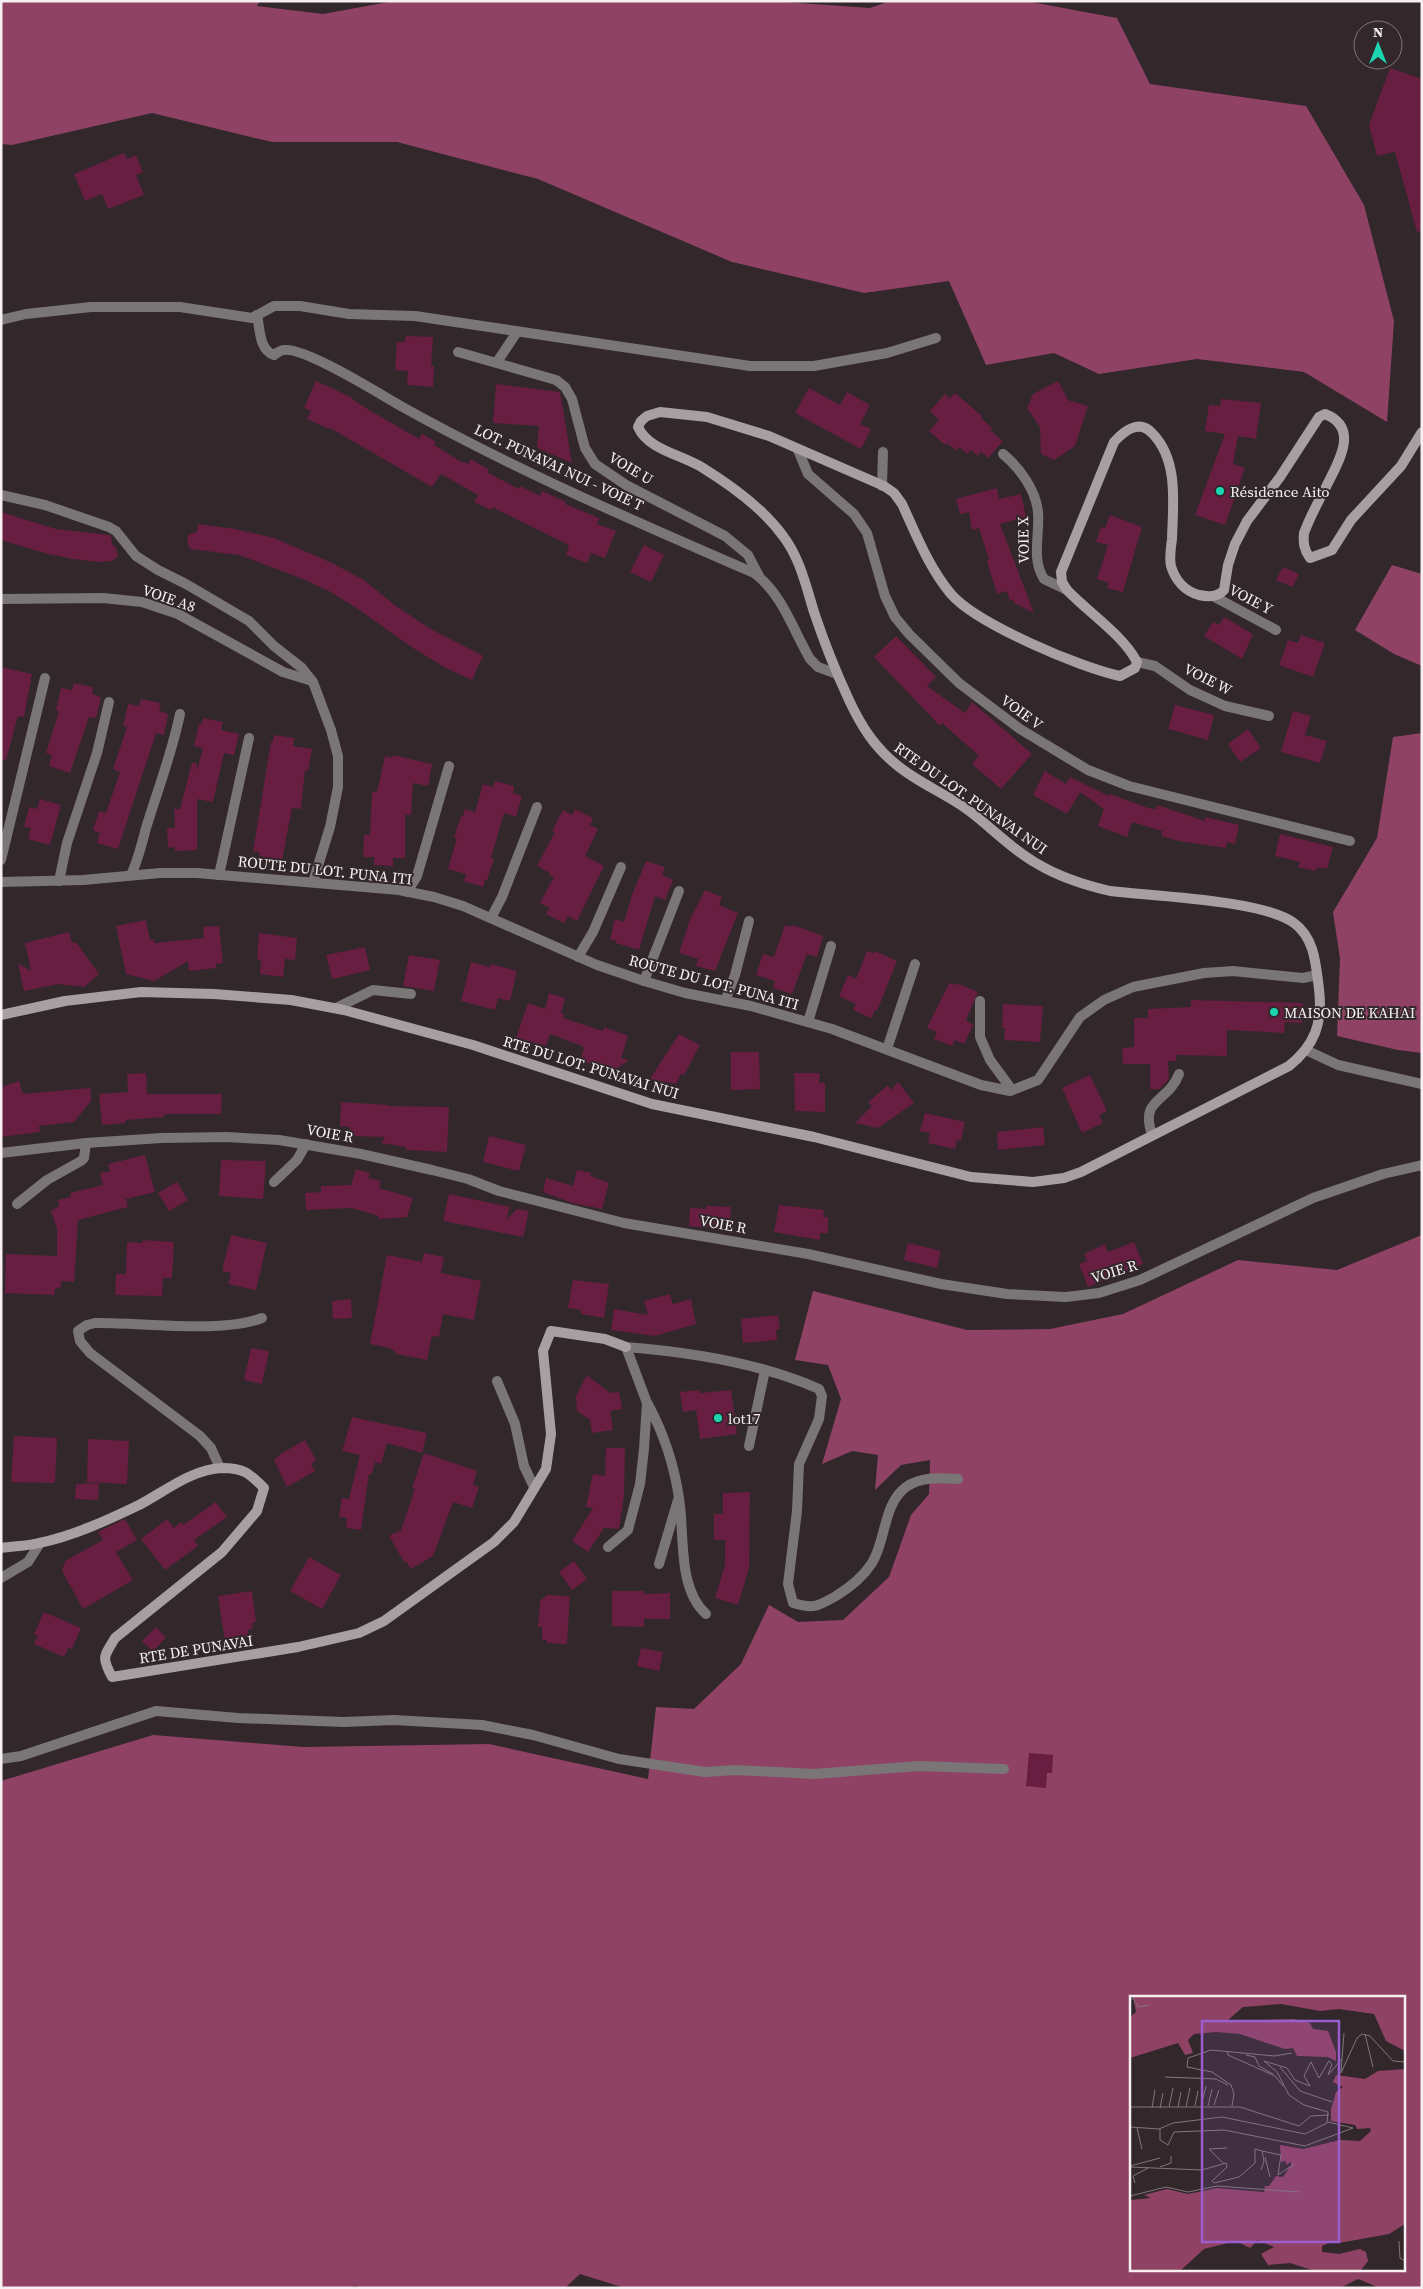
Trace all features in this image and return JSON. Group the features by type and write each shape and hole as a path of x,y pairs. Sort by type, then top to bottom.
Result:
{"main road":[{"name":"RTE DU LOT. PUNAVAI NUI","path":"1,1015 65,1001 141,992 214,994 285,1000 336,1008 473,1045 645,1102 814,1137 971,1177 1033,1182 1064,1178 1081,1172 1152,1134 1289,1066 1306,1050 1315,1035 1320,1000 1310,943 1294,923 1266,911 1234,905 1110,890 1070,879 1035,862 968,810 899,767 869,738 858,719 837,674 806,582 795,556 783,536 743,495 701,466 642,437 638,427 647,416 660,412 707,417 769,436 882,486 894,493 902,504 939,578 952,595 968,609 987,622 1029,642 1110,674 1120,676 1130,672 1135,668 1137,662"},
{"path":"1137,662 1124,643 1067,590 1062,582 1061,572 1114,442 1123,432 1132,427 1140,426 1149,429 1164,449 1171,472 1174,496 1171,564 1177,579 1187,590 1197,594 1213,596 1224,590 1228,565 1235,544 1247,522 1280,477 1319,417 1325,414 1338,422 1344,438 1344,445 1338,464 1304,533 1303,543 1310,558 1332,550 1351,520 1401,466 1422,432"},
{"name":"RTE DE PUNAVAI","path":"1,1548 40,1543 76,1532 138,1505 194,1475 220,1468 242,1470 251,1474 264,1488 257,1511 222,1552 115,1638 104,1656 104,1663 112,1677 298,1647 359,1633 384,1621 494,1542 514,1522 546,1469 551,1434 543,1351 551,1332 606,1339 626,1347"}],"street":[{"path":"1,320 26,314 91,307 180,307 252,318 274,306 300,306 348,314 415,316 750,366 814,366 887,353 936,338"},
{"name":"LOT. PUNAVAI NUI - VOIE T","path":"257,315 263,346 268,352 274,355 284,350 298,351 563,489 760,577 766,581 776,595 810,658 818,667 837,674"},
{"path":"497,362 517,332"},
{"name":"VOIE U","path":"458,352 556,380 565,387 572,399 586,448 595,464 626,485 725,536 748,556 760,577"},
{"name":"VOIE V","path":"798,450 808,474 854,514 868,533 885,596 895,617 909,634 959,684 1020,730 1088,770 1129,786 1350,841"},
{"path":"882,486 883,452"},
{"name":"VOIE X","path":"1003,454 1026,480 1038,510 1037,565 1042,577 1044,580 1067,590"},
{"name":"VOIE A8","path":"1,495 45,505 116,531 136,556 249,621 274,646 302,668 313,682 331,730 338,756 338,787 330,828 313,882"},
{"name":"VOIE Y","path":"1213,596 1276,630"},
{"name":"VOIE A8","path":"1,599 103,598 142,602 178,614 283,672 313,682"},
{"name":"VOIE W","path":"1137,662 1155,666 1190,690 1225,706 1269,716"},
{"path":"1,860 45,678"},
{"path":"59,881 68,843 97,753 108,702"},
{"path":"131,875 140,855 146,828 174,747 180,714"},
{"path":"220,875 249,738"},
{"path":"407,892 417,876 449,766"},
{"path":"491,918 502,897 537,807"},
{"path":"578,957 593,932 621,867"},
{"name":"ROUTE DU LOT. PUNA ITI","path":"1,882 59,881 160,873 220,875 313,882 407,892 456,904 578,957 644,981 685,993 725,1000 832,1029 981,1085 1012,1090"},
{"path":"644,981 679,890"},
{"path":"725,1000 735,975 749,921"},
{"path":"808,1022 831,946"},
{"path":"887,1049 915,964"},
{"path":"980,1001 980,1037 990,1060 1012,1090 1038,1080 1080,1017 1104,1000 1133,987 1204,973 1233,971 1303,978 1317,975"},
{"path":"336,1008 373,990 411,994"},
{"path":"1306,1050 1338,1064 1422,1084"},
{"path":"1152,1134 1147,1120 1150,1110 1176,1082 1179,1074"},
{"name":"VOIE R","path":"1,1153 86,1143 227,1137 279,1140 432,1170 468,1179 499,1191 624,1223 808,1254 941,1284 1007,1294 1066,1298 1099,1293 1140,1280 1313,1198 1383,1174 1422,1165"},
{"path":"17,1204 47,1180 81,1161 84,1158 86,1143"},
{"path":"274,1182 298,1160 306,1144"},
{"path":"220,1468 211,1448 200,1436 90,1353 80,1341 78,1331 87,1325 95,1323 216,1325 251,1322 262,1318"},
{"path":"706,1614 698,1606 690,1589 686,1574 679,1497 662,1431 648,1403 626,1347 673,1352 765,1370 819,1388 822,1396 819,1419 799,1464 797,1511 788,1584 793,1602 811,1607 818,1606 852,1586 872,1562 895,1499 905,1487 925,1479 958,1479"},
{"path":"749,1446 765,1370"},
{"path":"497,1381 515,1424 524,1466 534,1487"},
{"path":"608,1547 628,1530 640,1484 648,1403"},
{"path":"659,1564 679,1497"},
{"path":"1,1578 28,1562 40,1543"},
{"path":"1,1759 21,1756 156,1711 238,1718 344,1722 402,1720 482,1726 533,1735 619,1759 706,1772 735,1770 814,1774 919,1766 1004,1769"}],"shaded area":[{"path":"1,1 260,1 257,6 323,14 394,1 770,1 870,8 890,1 1026,1 1117,18 1150,84 1306,106 1364,205 1394,321 1387,422 1304,372 1197,359 1099,374 1054,353 986,365 949,281 864,293 732,262 538,179 397,142 272,142 152,113 12,145 1,144"},
{"path":"1392,565 1422,574 1422,666 1394,654 1355,630"},
{"path":"1422,733 1422,1053 1398,1050 1337,1036 1340,959 1333,912 1377,838 1393,737"},
{"path":"1422,1235 1422,2288 1380,2288 1358,2279 1340,2288 625,2288 580,2274 565,2288 361,2288 356,2286 342,2288 1,2288 1,1781 153,1735 303,1747 489,1744 648,1779 656,1707 694,1709 741,1664 769,1605 798,1622 843,1620 889,1577 911,1515 929,1494 930,1460 901,1465 875,1490 878,1455 852,1451 822,1464 841,1399 828,1365 795,1360 813,1291 967,1330 1050,1329 1123,1314 1238,1260 1337,1270"}],"building":[{"path":"1389,70 1396,70 1422,79 1422,231 1417,232 1395,152 1377,156 1369,125"},
{"path":"124,153 127,159 136,155 143,172 136,175 144,195 108,209 102,194 85,201 74,174"},
{"path":"406,336 433,337 431,366 434,366 433,387 407,385 408,371 395,370 397,342 405,342"},
{"path":"316,381 353,398 369,410 419,439 422,434 436,442 434,445 463,463 463,461 468,464 471,459 489,470 488,473 519,489 520,486 540,496 542,491 566,502 565,504 599,518 597,524 616,531 605,558 591,553 587,563 566,555 569,545 492,507 491,510 474,502 478,495 441,474 432,487 330,428 307,419 311,411 304,408"},
{"path":"1058,381 1068,400 1088,406 1075,446 1054,460 1041,454 1040,427 1027,408 1033,394"},
{"path":"496,384 560,392 572,463 537,448 539,426 493,423"},
{"path":"809,388 840,405 847,392 870,405 860,424 871,429 861,449 795,413"},
{"path":"955,393 982,416 981,418 992,428 990,430 1003,441 988,458 981,452 978,456 971,450 967,454 959,447 956,451 947,443 945,445 929,431 939,420 930,411 945,394 950,399"},
{"path":"1221,399 1261,403 1256,439 1238,436 1233,464 1245,468 1225,525 1195,515 1225,434 1205,431 1209,405 1220,406"},
{"path":"997,488 999,499 1021,494 1026,517 1000,524 1034,613 1014,603 1013,599 1010,601 1007,591 997,594 979,528 972,530 969,512 960,514 956,499"},
{"path":"1,512 56,529 109,535 111,536 112,544 116,548 118,557 111,561 99,562 73,559 48,554 1,540"},
{"path":"1110,515 1142,527 1123,592 1107,588 1109,583 1097,579 1108,545 1096,542 1101,527 1105,528"},
{"path":"198,524 235,529 274,538 332,563 364,580 396,606 429,628 483,656 472,680 446,668 413,648 329,591 239,555 190,549 187,540 189,534 197,532"},
{"path":"644,545 664,555 651,582 630,572"},
{"path":"1283,567 1299,574 1293,587 1276,580"},
{"path":"1224,617 1253,634 1242,659 1204,636 1213,622 1219,625"},
{"path":"1301,635 1325,643 1313,677 1279,665 1288,640 1298,643"},
{"path":"896,636 936,677 927,686 965,713 972,702 1032,754 1001,789 972,764 979,756 942,723 940,726 874,657"},
{"path":"1,667 32,674 24,717 18,716 6,760 1,759"},
{"path":"74,683 93,687 92,694 101,697 96,718 89,717 70,773 49,766 52,755 46,753 59,711 56,710 61,688 72,690"},
{"path":"141,699 161,703 159,711 168,714 164,735 156,733 118,849 97,843 100,833 93,830 99,811 106,813 120,772 113,769 127,727 123,726 128,704 139,706"},
{"path":"1175,705 1214,715 1208,740 1168,729"},
{"path":"1293,711 1311,716 1305,735 1327,741 1320,763 1281,752"},
{"path":"203,718 223,722 221,730 239,734 234,755 224,753 213,802 197,799 197,850 175,851 175,847 168,848 167,828 175,828 174,809 180,809 192,763 197,763 197,771 203,748 194,746 199,724 201,725"},
{"path":"1248,729 1261,748 1240,762 1228,744"},
{"path":"274,735 294,738 293,746 312,749 308,771 305,770 301,809 292,808 282,860 259,856 260,852 253,851 271,742 273,742"},
{"path":"393,755 432,764 428,786 413,783 411,815 405,815 405,858 393,858 393,866 374,865 374,857 363,857 364,835 370,835 372,792 377,792 385,756 392,758"},
{"path":"1045,771 1066,784 1070,777 1109,796 1110,794 1148,808 1156,809 1157,805 1205,821 1205,817 1239,825 1235,844 1227,842 1226,848 1179,841 1161,836 1162,831 1132,822 1127,837 1098,826 1104,809 1080,792 1067,814 1033,795"},
{"path":"495,781 514,786 513,793 522,796 516,817 504,813 491,858 494,859 483,887 464,881 466,874 448,869 457,838 454,837 461,816 463,816 465,809 475,812 483,784 493,787"},
{"path":"40,799 61,805 50,845 28,839 31,828 24,827 29,807 37,809"},
{"path":"575,809 593,818 590,825 598,829 585,856 604,866 577,921 568,916 564,923 546,914 550,908 540,903 554,877 537,866 555,832 552,831 563,810 572,815"},
{"path":"1280,834 1333,847 1327,869 1317,867 1316,871 1298,867 1300,862 1275,856"},
{"path":"646,861 665,867 662,875 673,880 665,900 655,896 639,950 616,943 616,941 610,939 615,919 624,922 632,895"},
{"path":"705,890 722,897 719,905 738,913 715,971 696,966 698,959 679,953 690,919"},
{"path":"146,920 150,940 154,939 154,943 204,938 203,927 219,926 223,963 216,964 216,968 189,971 188,961 154,981 126,974 116,926"},
{"path":"785,925 793,927 793,925 823,936 817,957 807,954 792,994 773,988 775,981 756,975 763,954 774,957"},
{"path":"69,932 72,943 76,942 99,974 84,987 58,984 24,991 18,963 31,971 25,943"},
{"path":"259,933 297,938 295,960 285,959 283,977 260,974 261,960 257,959"},
{"path":"365,947 370,970 332,979 326,955"},
{"path":"867,951 874,953 875,951 897,961 877,1011 875,1010 871,1018 853,1010 856,1004 839,996 848,975 856,979"},
{"path":"409,955 440,960 434,991 403,986"},
{"path":"471,962 490,967 491,964 517,971 510,1001 498,998 495,1010 461,1001"},
{"path":"949,983 955,985 956,983 978,992 966,1020 973,1025 964,1044 955,1040 952,1046 934,1039 937,1032 927,1028"},
{"path":"549,993 565,998 561,1013 564,1014 563,1018 603,1031 604,1027 628,1036 621,1058 629,1060 613,1071 580,1060 584,1049 582,1046 550,1034 546,1046 516,1038 528,1003 545,1009"},
{"path":"1191,1000 1303,1003 1302,1023 1285,1022 1284,1033 1227,1030 1227,1056 1176,1055 1176,1061 1168,1061 1169,1079 1160,1089 1150,1089 1150,1064 1123,1064 1122,1048 1134,1047 1134,1018 1148,1018 1148,1009 1191,1007"},
{"path":"1003,1004 1043,1006 1040,1042 1004,1040 1005,1028 1002,1028"},
{"path":"679,1034 700,1045 684,1075 681,1074 676,1084 650,1079"},
{"path":"731,1052 759,1052 760,1089 731,1090"},
{"path":"146,1073 147,1094 222,1094 221,1114 164,1114 164,1117 125,1120 125,1123 102,1125 99,1094 128,1092 127,1074"},
{"path":"794,1073 820,1073 819,1083 825,1083 825,1112 795,1111"},
{"path":"1090,1075 1107,1111 1099,1115 1103,1123 1082,1133 1062,1088"},
{"path":"19,1081 23,1094 90,1088 91,1101 74,1122 39,1126 40,1132 1,1137 1,1087"},
{"path":"898,1082 914,1103 878,1128 855,1123 872,1106 868,1102 888,1085 891,1090"},
{"path":"341,1102 388,1106 449,1107 447,1152 406,1150 406,1147 381,1143 385,1137 349,1136 350,1127 340,1126"},
{"path":"925,1113 965,1122 961,1141 957,1140 955,1149 928,1143 930,1133 920,1131"},
{"path":"1043,1127 1045,1145 998,1150 997,1132"},
{"path":"489,1136 526,1145 519,1171 483,1162"},
{"path":"145,1155 155,1192 126,1199 128,1207 78,1220 74,1282 61,1281 61,1287 55,1289 54,1295 5,1293 6,1254 57,1256 57,1228 51,1211 59,1206 58,1200 71,1197 70,1193 103,1185 100,1173 110,1171 108,1164"},
{"path":"221,1160 266,1161 263,1199 219,1196"},
{"path":"356,1169 370,1173 368,1178 381,1181 379,1188 413,1198 407,1217 378,1219 379,1216 352,1208 306,1210 305,1193 321,1192 321,1186 351,1185"},
{"path":"577,1170 591,1173 591,1176 609,1183 602,1209 572,1203 543,1192 546,1178 573,1186"},
{"path":"177,1182 188,1200 169,1211 158,1193"},
{"path":"449,1194 510,1207 506,1220 517,1209 529,1211 523,1237 443,1221"},
{"path":"779,1205 824,1210 823,1217 828,1217 828,1233 820,1233 820,1240 774,1232"},
{"path":"706,1206 731,1207 729,1229 689,1226 690,1208 706,1209"},
{"path":"231,1235 267,1243 256,1290 228,1284 231,1273 222,1271"},
{"path":"143,1240 174,1242 172,1278 163,1278 162,1296 115,1295 116,1274 126,1274 127,1242 143,1243"},
{"path":"1134,1242 1143,1264 1088,1287 1079,1264 1087,1261 1084,1254 1105,1244 1108,1252"},
{"path":"908,1243 941,1251 937,1268 904,1260"},
{"path":"424,1253 444,1257 441,1273 481,1281 474,1320 443,1314 439,1337 432,1336 427,1360 397,1354 390,1348 370,1344 387,1255 422,1262"},
{"path":"573,1280 609,1284 604,1318 581,1314 581,1310 568,1308"},
{"path":"670,1294 673,1304 691,1299 696,1324 655,1336 611,1330 614,1309 648,1315 644,1301"},
{"path":"351,1299 352,1318 333,1319 332,1301"},
{"path":"778,1315 780,1329 776,1330 777,1340 743,1343 741,1319"},
{"path":"251,1348 269,1351 262,1384 244,1380"},
{"path":"587,1375 610,1393 619,1392 622,1409 610,1411 613,1430 592,1433 590,1420 577,1411 576,1396"},
{"name":"lot17","path":"700,1390 700,1393 731,1390 737,1434 700,1439 696,1410 683,1412 680,1392"},
{"path":"352,1417 427,1433 422,1453 387,1443 381,1464 375,1462 372,1474 369,1474 361,1530 346,1528 347,1518 339,1517 342,1498 349,1499 360,1455 342,1451"},
{"path":"14,1436 57,1438 55,1483 11,1482"},
{"path":"88,1439 129,1441 127,1484 87,1482"},
{"path":"305,1440 316,1460 311,1464 315,1471 287,1487 274,1460 282,1453"},
{"path":"606,1448 625,1448 624,1495 619,1529 604,1528 588,1552 572,1541 593,1508 586,1507 593,1474 605,1476"},
{"path":"424,1453 477,1471 473,1485 479,1487 472,1508 453,1502 433,1556 411,1569 406,1561 404,1562 389,1536 401,1530 415,1489 412,1488"},
{"path":"99,1483 98,1500 75,1499 76,1484"},
{"path":"750,1492 749,1568 738,1605 715,1598 725,1565 725,1540 714,1540 714,1514 723,1514 723,1493"},
{"path":"216,1502 227,1517 194,1540 198,1546 165,1570 141,1539 167,1519 174,1528 181,1522 183,1525"},
{"path":"125,1519 137,1540 116,1552 133,1580 83,1609 62,1571 65,1561 103,1540 98,1532"},
{"path":"309,1557 341,1575 322,1609 290,1591"},
{"path":"574,1561 587,1579 572,1590 559,1572"},
{"path":"252,1591 256,1622 252,1623 253,1629 248,1630 249,1637 225,1641 218,1596"},
{"path":"612,1591 644,1591 644,1594 670,1593 670,1619 644,1619 644,1627 612,1626"},
{"path":"547,1595 570,1596 567,1644 547,1643 547,1640 542,1640 542,1627 538,1627 540,1601"},
{"path":"44,1612 81,1628 72,1649 68,1648 64,1657 34,1644 38,1636 34,1634"},
{"path":"156,1627 166,1638 153,1651 142,1641"},
{"path":"641,1648 663,1652 659,1671 637,1666"},
{"path":"1029,1753 1053,1755 1052,1773 1047,1773 1046,1788 1026,1786"}],"place":[{"name":"Résidence Aito","path":"1220,491"},
{"name":"MAISON DE KAHAI","path":"1274,1012"},
{"name":"lot17","path":"718,1418"}]}
